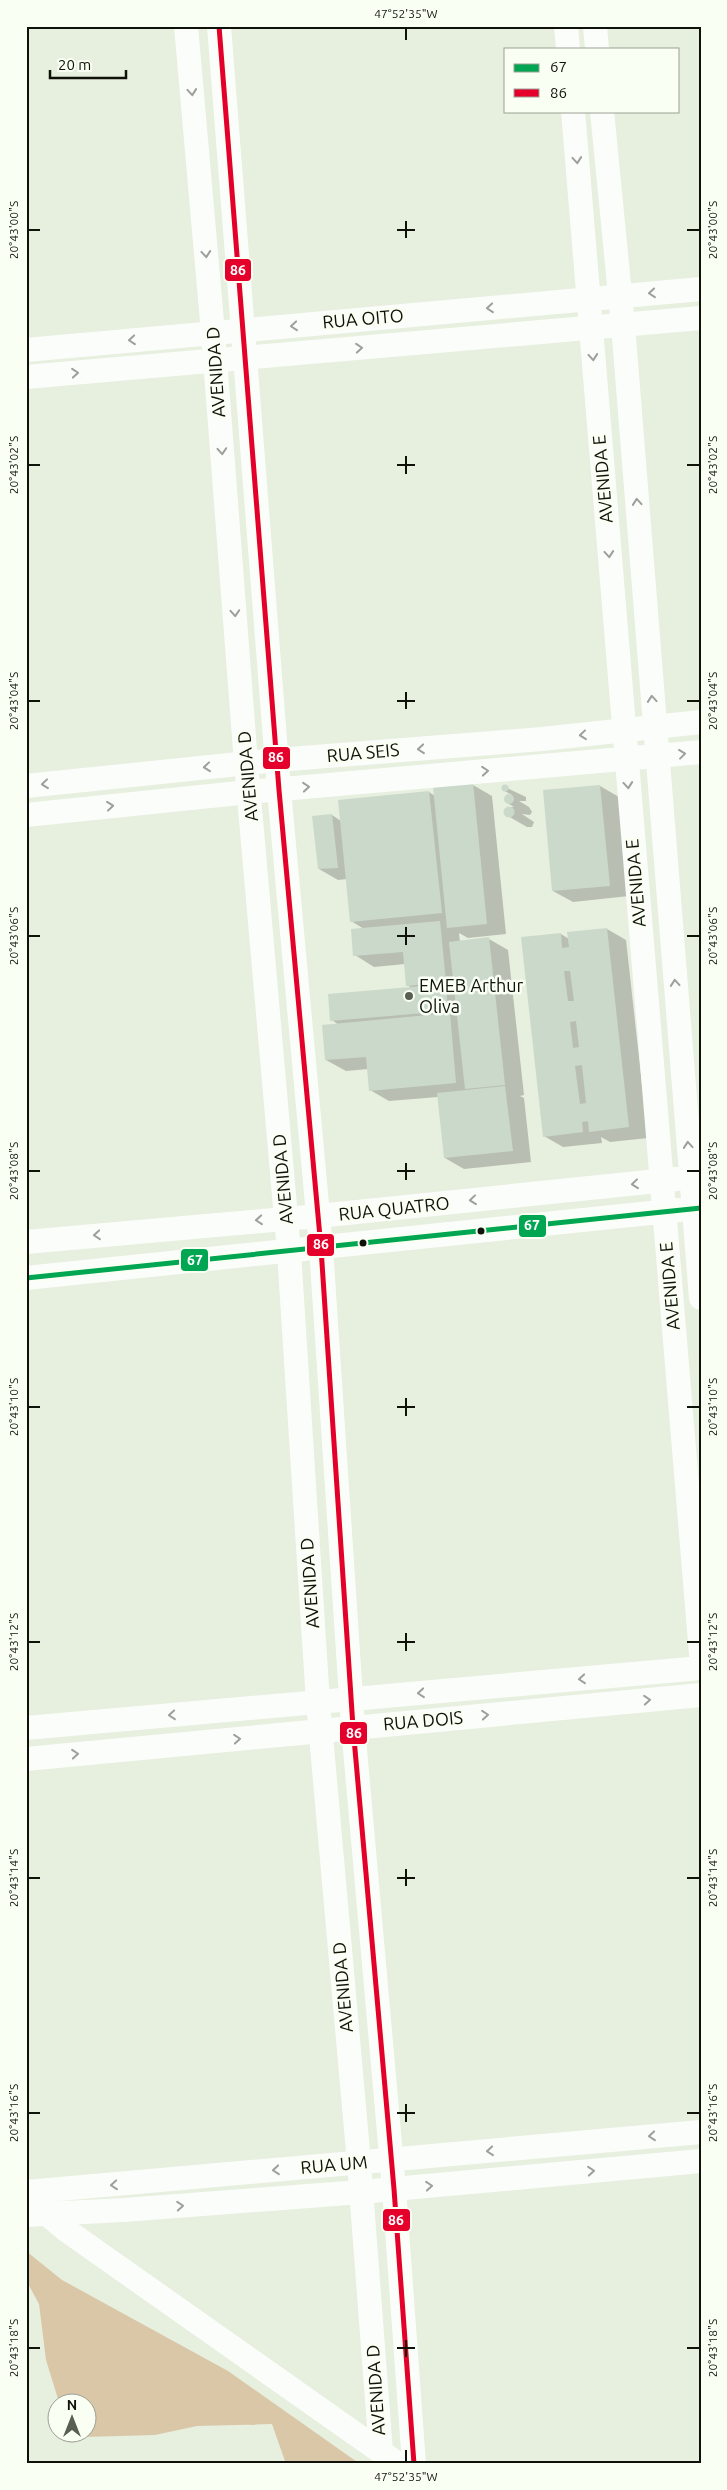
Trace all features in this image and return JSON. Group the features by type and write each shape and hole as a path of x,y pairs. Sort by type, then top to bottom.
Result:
{"street":[{"name":"AVENIDA D","path":"186,26 213,333 246,763 289,1252 318,1702 361,2192 389,2458"},
{"name":"AVENIDA D","path":"220,26 279,790 321,1248 354,1727 394,2189 414,2464"},
{"path":"566,26 568,48"},
{"path":"595,26 597,48"},
{"name":"AVENIDA E","path":"573,112 701,1654"},
{"name":"AVENIDA E","path":"602,112 623,325 654,727 696,1177 701,1298"},
{"name":"RUA OITO","path":"26,350 701,289"},
{"name":"RUA OITO","path":"26,377 701,318"},
{"name":"RUA SEIS","path":"26,786 277,760 623,731 701,722"},
{"name":"RUA SEIS","path":"26,814 249,792 701,752"},
{"name":"RUA QUATRO","path":"26,1242 318,1216 696,1177"},
{"name":"RUA QUATRO","path":"26,1278 697,1208"},
{"name":"RUA DOIS","path":"26,1728 701,1668"},
{"name":"RUA DOIS","path":"26,1759 701,1695"},
{"name":"RUA UM","path":"32,2192 701,2132"},
{"name":"RUA UM","path":"36,2214 124,2210 361,2192 701,2161"},
{"path":"32,2192 36,2214 389,2458"}],"shaded area":[{"path":"26,2251 62,2280 228,2371 360,2464 286,2464 272,2424 197,2426 155,2435 98,2437 98,2392 56,2392 46,2360 39,2304 26,2280"}],"building":[{"path":"473,783 487,924 447,928 433,787"},
{"path":"505,784 509,788 505,792 501,788"},
{"path":"600,785 610,886 552,891 543,790"},
{"path":"429,791 442,913 350,922 338,800"},
{"path":"507,794 511,794 514,799 513,803 507,804 504,801 504,797"},
{"path":"509,806 515,812 509,818 503,812"},
{"path":"332,814 338,868 318,869 312,816"},
{"path":"440,921 446,982 406,986 403,952 353,956 351,929"},
{"path":"607,928 629,1127 589,1132 588,1121 582,1122 583,1132 543,1137 521,937 561,933 562,948 569,947 567,932","holes":["564,971 570,971 574,1001 568,1001","576,1021 579,1047 573,1048 570,1022","582,1065 586,1103 580,1104 575,1066"]},
{"path":"489,937 505,1085 465,1089 449,942"},
{"path":"446,984 448,1011 330,1021 328,994"},
{"path":"450,1013 456,1083 369,1091 366,1057 325,1060 322,1025"},
{"path":"505,1086 513,1151 444,1158 437,1093"}],"transit line":[{"name":"86","path":"219,26 279,790 321,1248 353,1727 394,2189 414,2464"},
{"name":"67","path":"26,1278 701,1208"}],"place":[{"name":"EMEB Arthur Oliva","path":"409,996"}]}
